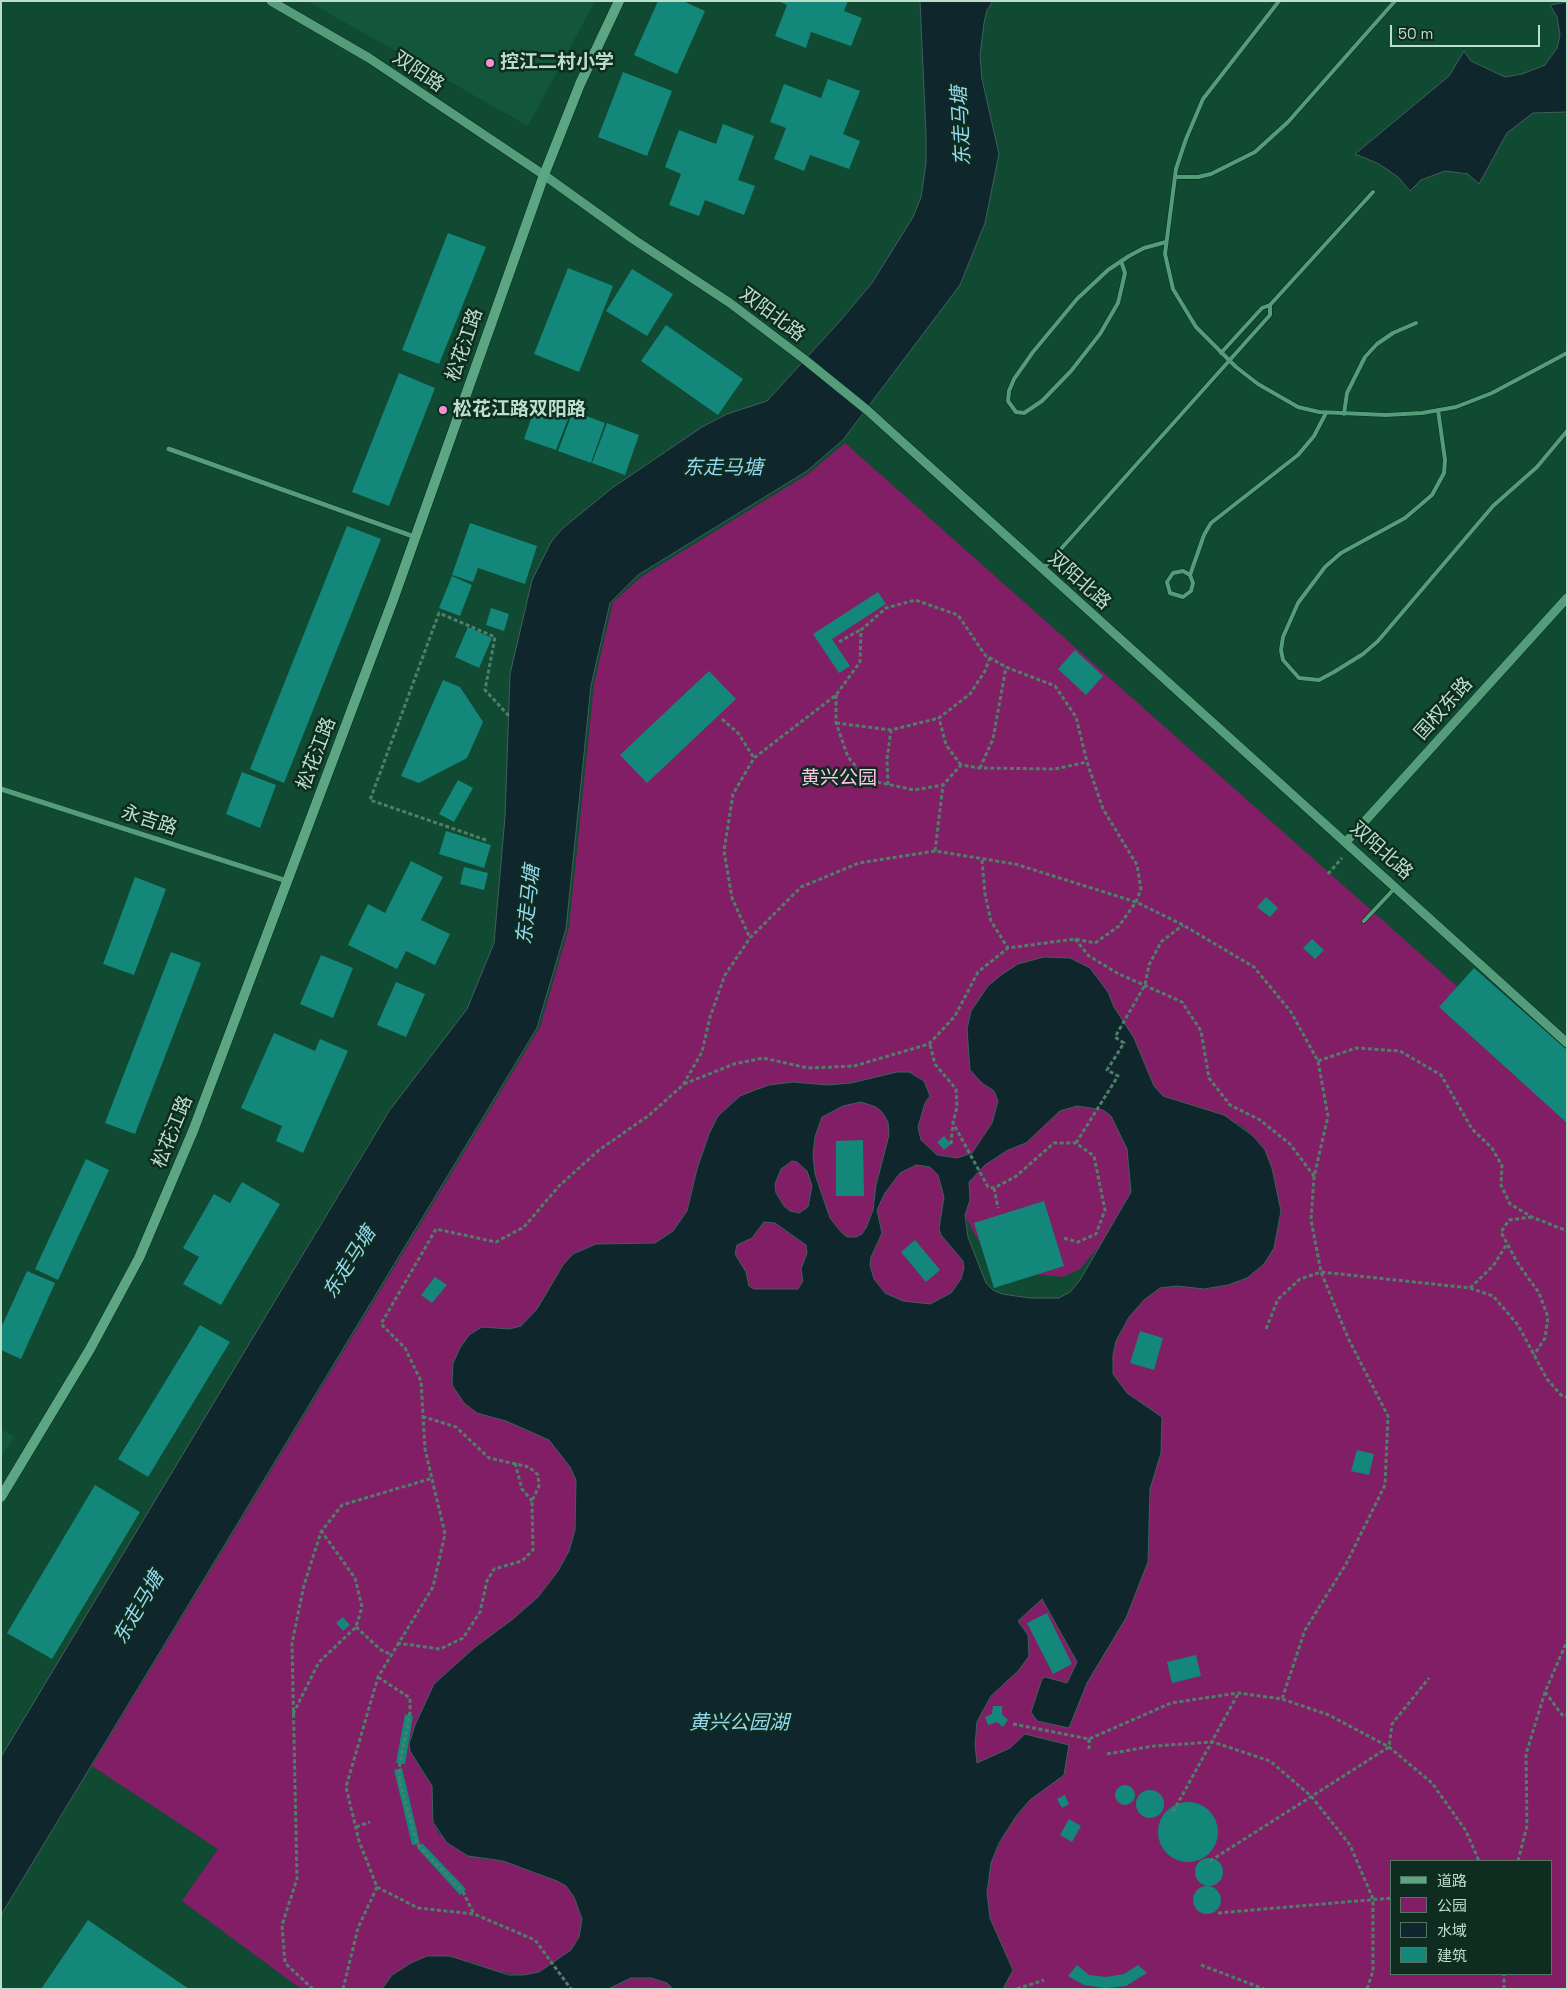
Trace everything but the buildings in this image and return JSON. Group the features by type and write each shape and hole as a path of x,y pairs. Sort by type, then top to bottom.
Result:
{"main road":[{"name":"松花江路","path":"1,1497 90,1349 139,1258 194,1131 416,537 544,175 580,84 619,1"}],"street":[{"name":"双阳路","path":"271,1 369,58 544,175"},
{"name":"双阳北路","path":"544,175 633,239 730,303 867,410 1567,1043"},
{"path":"169,449 416,537"},
{"name":"国权东路","path":"1349,844 1567,598"},
{"name":"永吉路","path":"1,790 287,881"}],"lane":[{"path":"1279,1 1203,99 1186,139 1175,177 1166,242 1168,274 1173,289 1196,327 1229,361 1258,384 1298,407 1326,413 1386,415 1438,410 1492,394 1567,353"},
{"path":"1175,177 1198,177 1211,174 1255,152 1288,122 1396,1"},
{"path":"1221,352 1262,308 1270,305 1374,192"},
{"path":"1121,261 1126,273 1118,302 1100,334 1071,371 1042,400 1024,413 1016,412 1008,401 1009,391 1014,379 1033,352 1077,299 1121,261 1144,248 1166,242"},
{"path":"1042,570 1270,315 1270,305"},
{"path":"1344,414 1346,393 1365,357 1377,344 1393,333 1416,324"},
{"path":"1438,410 1445,460 1444,473 1432,496 1405,518 1341,553 1326,567 1298,603 1284,637 1281,650 1283,660 1299,678 1319,680 1363,654 1378,641 1492,506 1537,467 1567,431"},
{"path":"1190,575 1184,571 1173,573 1167,582 1170,593 1178,597 1188,595 1193,583 1190,575 1204,535 1211,523 1298,455 1314,436 1326,413"},
{"path":"1364,921 1396,887"}],"path":[{"path":"683,1085 734,1064 763,1058 808,1068 854,1066 930,1044 955,1016 978,972 1008,948 1074,939 1095,942 1119,926 1136,902 1141,889 1137,865 1103,809 1087,762 1076,717 1055,686 1006,667 986,655 958,615 915,600 886,608 861,630 839,642"},
{"path":"486,840 370,800 439,613 495,637 485,690 509,716"},
{"path":"750,938 732,898 724,851 733,794 754,758 836,695 860,662 861,630"},
{"path":"836,723 891,730 939,718 970,694 985,671 990,657"},
{"path":"980,768 994,739 1006,667"},
{"path":"836,695 836,723 848,757 868,780 914,790 943,785"},
{"path":"939,718 946,744 960,765 980,768 1054,769 1087,762"},
{"path":"722,719 738,733 754,758"},
{"path":"888,785 887,759 891,730"},
{"path":"935,851 943,785 960,765"},
{"path":"1328,874 1349,844"},
{"path":"571,1989 535,1940 474,1914 418,1908 377,1887 356,1827 346,1787 378,1678 390,1654 433,1588 445,1534 425,1449 421,1416 421,1381 405,1348 381,1324 436,1229 496,1242 524,1227 559,1186 599,1150 648,1116 683,1085 702,1052 710,1016 725,975 750,938 801,887 858,864 935,851 1015,864 1136,902 1183,925 1254,967 1291,1012 1318,1061 1328,1116 1314,1177 1311,1220 1321,1272 1348,1338 1388,1416 1385,1485 1346,1564 1305,1630 1282,1699"},
{"path":"982,860 985,894 991,921 1008,948"},
{"path":"1076,1143 1118,1076 1108,1070 1124,1043 1115,1037 1145,984 1149,965 1161,942 1183,925"},
{"path":"1074,939 1088,956 1117,973 1182,1002 1201,1031 1209,1078 1230,1105 1260,1120 1290,1144 1314,1177"},
{"path":"930,1044 935,1064 956,1089 957,1107 951,1144"},
{"path":"1318,1061 1356,1048 1400,1051 1441,1075 1472,1129 1492,1148 1502,1166 1501,1185 1510,1204 1532,1217 1567,1231"},
{"path":"954,1123 988,1187 994,1188 1016,1177 1054,1143 1076,1143 1094,1156 1105,1210 1096,1234 1078,1242 1062,1238"},
{"path":"994,1188 998,1208"},
{"path":"1532,1217 1510,1220 1501,1232 1517,1262 1538,1293 1548,1317 1545,1338 1534,1355"},
{"path":"1470,1288 1493,1266 1507,1244"},
{"path":"1266,1329 1278,1299 1300,1280 1321,1272 1470,1288 1493,1296 1518,1325 1547,1379 1561,1395 1567,1397"},
{"path":"398,1643 440,1649 463,1638 480,1612 487,1581 494,1569 522,1561 533,1550 532,1501 539,1486 538,1475 529,1467 489,1458 456,1427 421,1416"},
{"path":"515,1463 522,1489 532,1501"},
{"path":"313,1989 286,1963 282,1925 296,1879 292,1643 304,1585 321,1532 342,1505 433,1478"},
{"path":"293,1715 320,1662 356,1627 362,1606 354,1578 321,1532"},
{"path":"356,1627 381,1650 390,1654"},
{"path":"1518,1860 1527,1826 1526,1754 1545,1692 1567,1641"},
{"path":"378,1678 410,1698 410,1712 398,1768 400,1783 417,1844 463,1892 474,1914"},
{"path":"1389,1747 1392,1724 1429,1678"},
{"path":"1545,1692 1564,1716 1567,1715"},
{"path":"1173,1812 1214,1742 1238,1693"},
{"path":"1013,1724 1089,1739 1171,1703 1238,1693 1282,1699 1329,1715 1389,1747 1432,1783 1466,1830 1479,1860"},
{"path":"1089,1739 1089,1749"},
{"path":"1107,1754 1154,1746 1214,1742 1270,1761 1311,1796 1350,1845 1373,1899 1373,1971 1367,1989"},
{"path":"1210,1861 1389,1747"},
{"path":"356,1827 370,1822"},
{"path":"343,1989 358,1928 377,1887"},
{"path":"1218,1913 1390,1898"},
{"path":"1201,1965 1264,1989"},
{"path":"1504,1975 1504,1989"},
{"path":"1017,1989 1044,1980"}],"shaded area":[{"name":"控江二村小学","path":"307,1 595,1 528,126"},
{"path":"1,1429 14,1437 1,1458"}],"green space":[{"name":"黄兴公园","path":"845,443 1567,1084 1567,1989 1003,1989 1013,1970 990,1918 987,1893 991,1863 1006,1830 1030,1800 1045,1787 1025,1734 1010,1748 977,1763 975,1745 977,1722 982,1710 1000,1686 1028,1635 1018,1621 1042,1599 1077,1662 1067,1683 1045,1677 1042,1679 1031,1712 1037,1721 1069,1728 1087,1683 1126,1618 1148,1562 1150,1489 1161,1453 1162,1417 1127,1393 1113,1374 1113,1355 1116,1341 1129,1317 1144,1300 1160,1288 1177,1286 1204,1289 1228,1285 1247,1278 1264,1264 1274,1248 1281,1211 1265,1150 1241,1125 1163,1096 1154,1086 1134,1038 1114,1007 1108,992 1018,964 988,986 971,1011 967,1029 970,1070 982,1083 994,1091 998,1101 992,1123 972,1153 957,1158 937,1155 921,1140 918,1127 926,1102 930,1096 885,1074 865,1081 827,1085 793,1082 740,1096 718,1116 709,1134 697,1169 687,1211 673,1231 655,1243 597,1244 588,1248 555,1279 537,1309 521,1326 509,1329 496,1327 477,1413 506,1421 549,1440 556,1447 570,1467 576,1480 575,1530 569,1551 558,1571 538,1597 513,1619 474,1648 434,1684 419,1767 432,1786 433,1822 439,1834 481,1859 503,1861 566,1886 574,1897 582,1919 579,1937 571,1950 561,1959 539,1972 524,1975 494,1971 470,1961 392,1975 382,1989 301,1989 182,1901 218,1849 92,1766 540,1027 569,927 594,684 613,602 641,577 808,474"},
{"path":"861,1101 876,1107 882,1112 888,1122 889,1135 876,1185 873,1210 866,1228 862,1234 856,1237 847,1237 830,1218 815,1174 813,1155 815,1137 822,1117 843,1106"},
{"path":"1077,1106 1103,1110 1111,1116 1127,1149 1131,1192 1102,1243 1080,1269 1063,1277 1022,1273 986,1251 975,1235 965,1215 970,1200 969,1182 985,1165 1008,1150 1026,1143 1060,1111"},
{"path":"792,1161 797,1162 807,1171 812,1186 808,1207 799,1213 790,1211 784,1206 776,1193 775,1184 781,1169"},
{"path":"916,1165 930,1167 938,1175 944,1197 939,1228 941,1235 963,1261 964,1268 961,1279 951,1293 930,1304 903,1301 885,1293 874,1279 870,1265 871,1257 880,1239 881,1226 877,1210 885,1193 900,1173"},
{"path":"764,1222 775,1223 806,1245 807,1253 801,1269 803,1281 798,1289 754,1289 749,1286 735,1254 737,1245 752,1238"},
{"path":"631,1978 651,1978 667,1983 673,1989 608,1989"}],"water":[{"name":"东走马塘","path":"920,1 993,1 987,10 980,55 982,79 999,154 985,223 960,285 843,440 807,471 638,575 610,603 591,686 566,929 537,1028 1,1915 1,1757 389,1111 467,1009 494,943 505,817 510,674 532,580 551,542 562,529 612,488 702,427 727,414 767,401 872,283 913,217 921,197 926,163 926,134"},
{"path":"1567,2 1567,112 1533,113 1507,133 1479,184 1468,174 1445,171 1421,180 1410,191 1398,177 1379,164 1355,154 1449,76 1464,51 1471,61 1505,77 1522,74 1545,65 1557,48 1560,35 1557,17 1550,5"},
{"name":"黄兴公园湖","path":"1044,957 1070,958 1090,968 1108,992 1114,1007 1134,1038 1154,1086 1163,1096 1224,1115 1253,1136 1265,1150 1272,1168 1281,1211 1274,1248 1264,1264 1247,1278 1228,1285 1204,1289 1177,1286 1160,1288 1144,1300 1129,1317 1116,1341 1113,1355 1113,1374 1127,1393 1162,1417 1161,1453 1150,1489 1148,1562 1126,1618 1087,1683 1069,1728 1037,1721 1031,1712 1042,1679 1045,1677 1067,1683 1077,1662 1042,1599 1018,1621 1028,1635 1029,1656 1019,1670 991,1696 977,1722 975,1745 977,1763 1010,1748 1025,1734 1069,1745 1064,1775 1030,1800 1017,1815 999,1843 991,1863 987,1893 990,1918 1013,1970 1003,1989 673,1989 667,1983 651,1978 631,1978 608,1989 382,1989 392,1975 427,1956 450,1956 509,1975 539,1972 571,1950 579,1937 582,1919 574,1897 566,1886 503,1861 468,1856 447,1843 433,1822 432,1786 410,1751 409,1744 415,1725 434,1684 474,1648 513,1619 538,1597 558,1571 569,1551 575,1530 576,1480 570,1467 549,1440 506,1421 477,1413 464,1403 452,1385 453,1363 460,1348 469,1335 482,1327 509,1329 521,1326 537,1309 563,1265 573,1254 596,1244 655,1243 673,1231 687,1211 697,1169 709,1134 718,1116 740,1096 755,1090 769,1085 793,1082 827,1085 851,1083 897,1072 909,1072 924,1081 930,1096 925,1103 918,1127 921,1140 937,1155 957,1158 972,1153 992,1123 998,1101 994,1091 982,1083 970,1070 967,1029 971,1011 988,986 1018,964","holes":["861,1102 876,1107 882,1112 888,1122 889,1135 876,1185 873,1210 866,1228 862,1234 856,1237 847,1237 830,1218 815,1174 813,1155 815,1137 822,1117 843,1106","1077,1106 1103,1110 1111,1116 1127,1149 1131,1192 1080,1280 1070,1292 1059,1298 1030,1298 1002,1294 993,1290 986,1283 968,1237 965,1215 970,1200 969,1182 985,1165 1008,1150 1026,1143 1060,1111","792,1161 797,1162 807,1171 812,1186 808,1207 799,1213 790,1211 784,1206 776,1193 775,1184 781,1169","916,1165 930,1167 938,1175 944,1197 939,1228 941,1235 963,1261 964,1268 961,1279 951,1293 930,1304 903,1301 885,1293 874,1279 870,1265 871,1257 882,1233 877,1210 885,1193 900,1173","764,1222 775,1223 806,1245 807,1253 801,1269 803,1281 798,1289 754,1289 749,1286 746,1272 735,1254 737,1245 752,1238"]}],"place":[{"name":"控江二村小学","path":"490,63"},
{"name":"松花江路双阳路","path":"443,410"}]}
